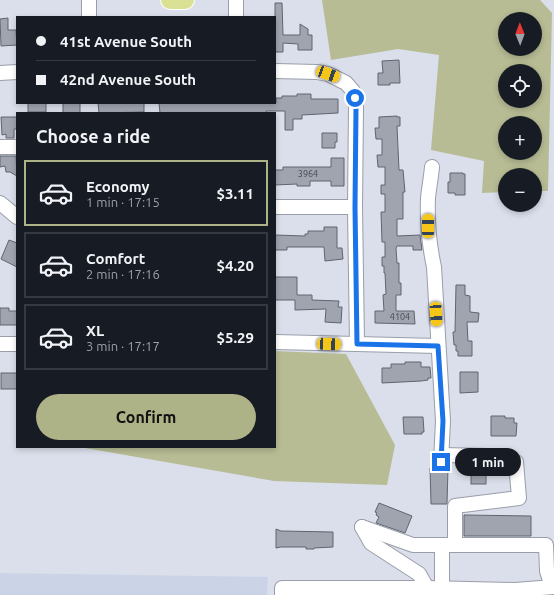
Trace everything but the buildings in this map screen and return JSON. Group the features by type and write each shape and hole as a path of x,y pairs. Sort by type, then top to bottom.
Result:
{"main road":[{"path":"170,0 186,0"}],"street":[{"path":"89,0 90,16"},
{"path":"236,0 236,16"},
{"path":"276,71 317,72 332,76 346,83 353,91 356,108 355,207 357,344"},
{"path":"0,147 16,148"},
{"path":"432,167 428,199 428,226 430,248 434,267 443,421 441,459 488,456 516,462 519,498 455,506 442,588"},
{"path":"276,207 355,207"},
{"path":"276,342 438,346"},
{"path":"0,344 16,344"},
{"path":"282,592 427,588 515,590 553,587 547,571 550,545 413,545 362,527 371,543 419,574 427,588"}],"shaded area":[{"path":"0,573 268,577 267,595 0,595"}],"green space":[{"path":"322,0 540,0 552,13 548,191 542,191 542,168 498,168 498,192 482,193 484,161 431,150 439,55 398,49 331,60"},
{"path":"276,351 346,354 395,445 387,485 274,481 85,448 276,448"}],"route":[{"path":"355,98 357,344 438,346 443,421 441,462"}]}
